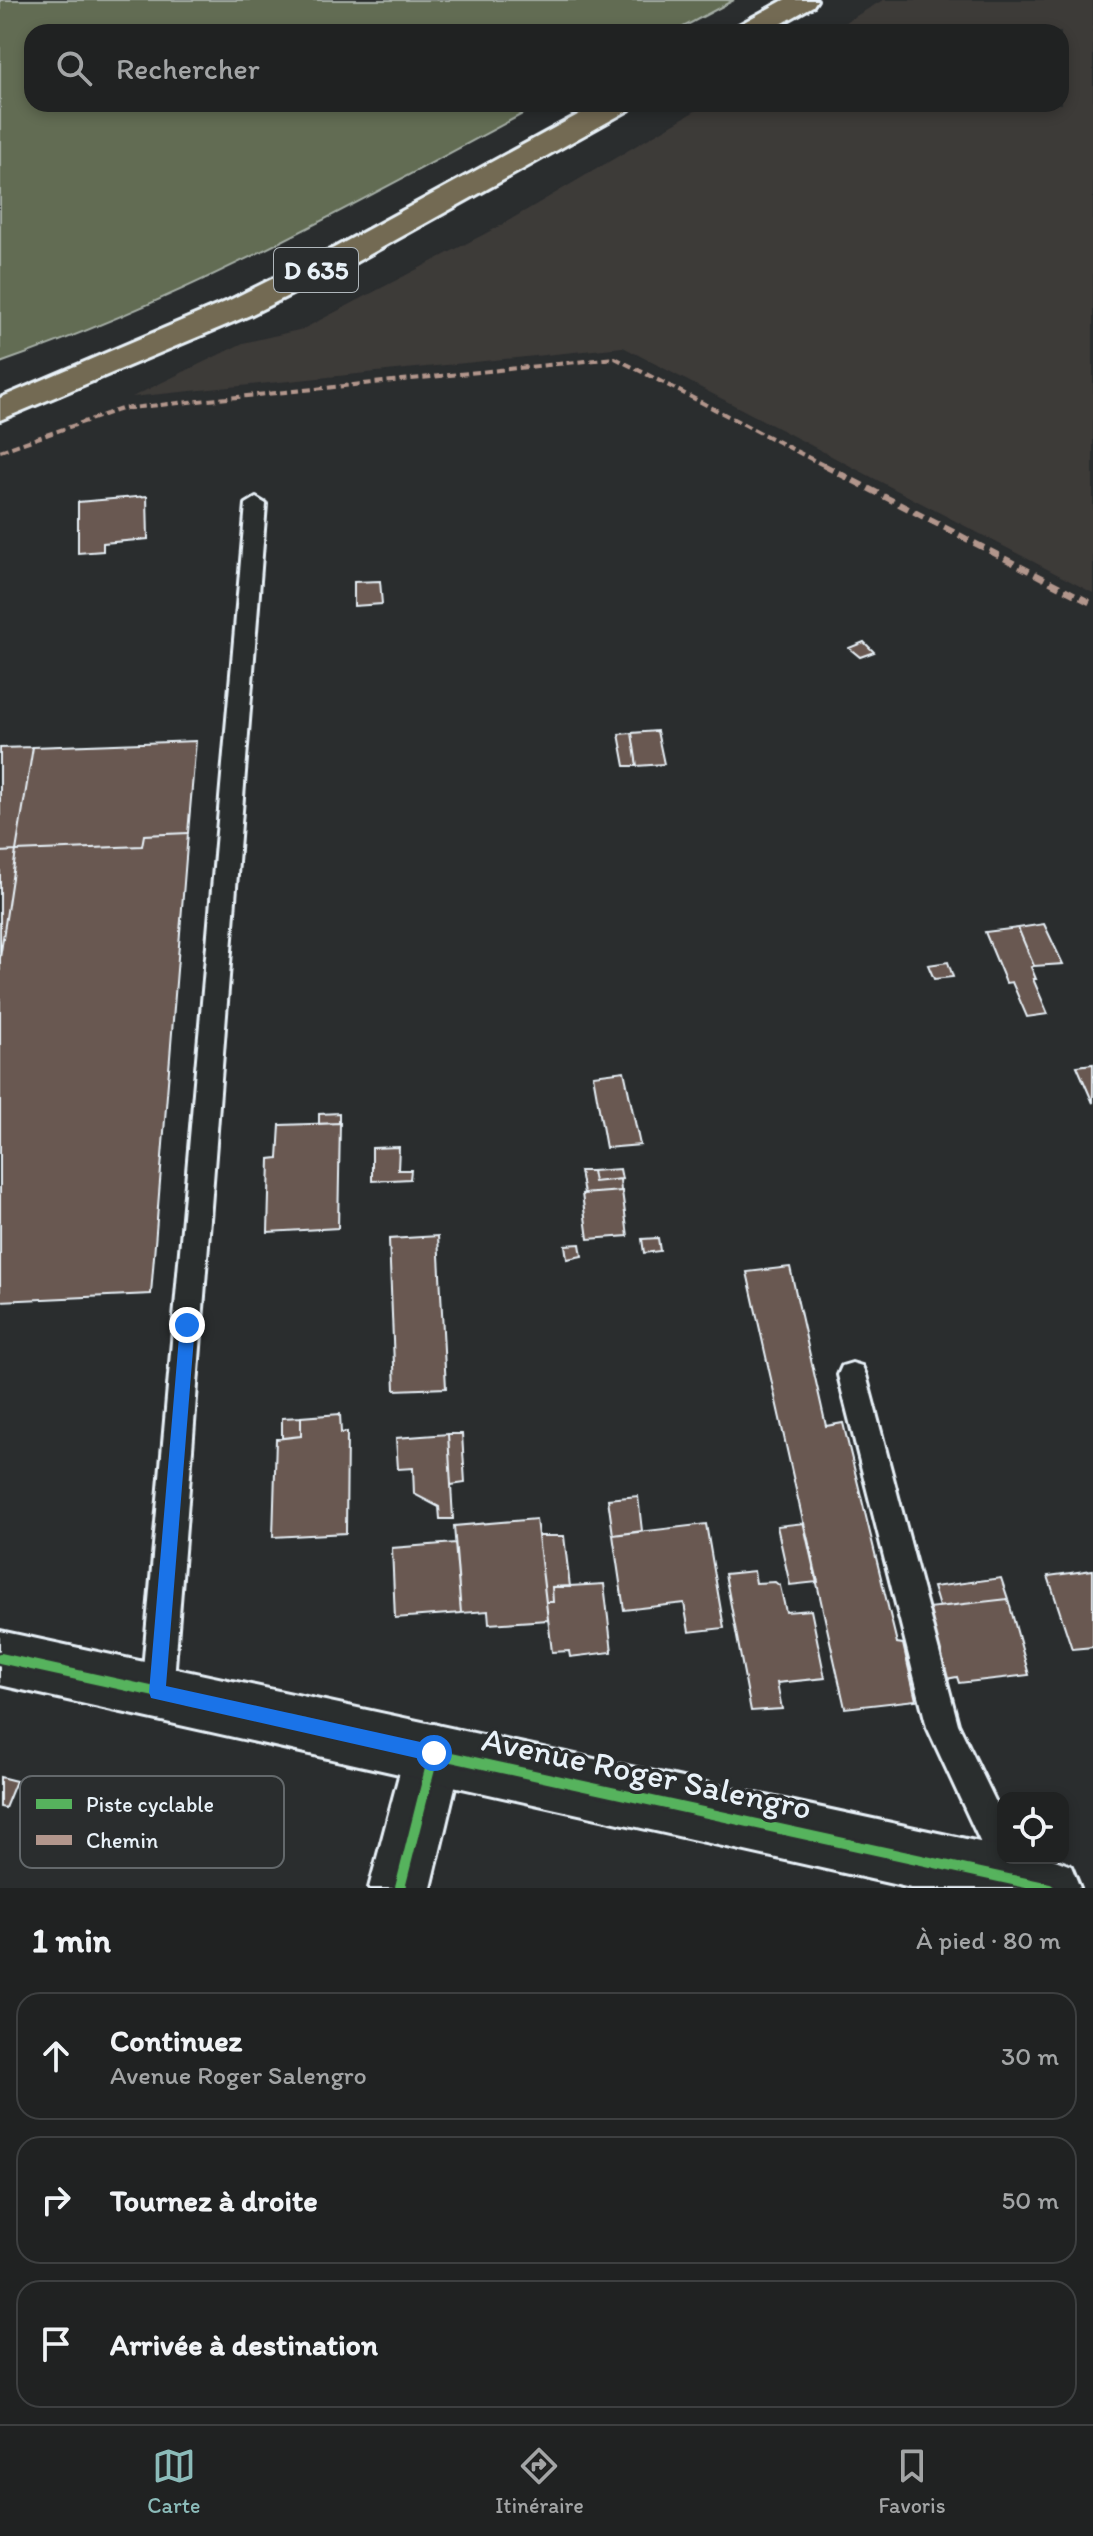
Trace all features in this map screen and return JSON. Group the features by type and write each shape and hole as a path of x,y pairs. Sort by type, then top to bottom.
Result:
{"main road":[{"path":"761,24 804,0"},
{"name":"D 635","path":"0,410 239,308 345,255 604,112"},
{"name":"Avenue Roger Salengro","path":"0,1658 434,1753 1018,1873"},
{"path":"400,1888 434,1753"}],"lane":[{"path":"157,1692 256,504"},
{"path":"852,1375 943,1727 1018,1873"}],"shaded area":[{"path":"883,0 1093,0 1093,593 623,347 132,397 243,343 303,329 496,228 693,112 1069,112 1069,24 842,24"}],"green space":[{"path":"0,0 734,0 689,24 24,24 24,112 526,112 208,277 71,337 0,363"}],"building":[{"path":"147,496 148,539 103,543 103,551 78,553 78,502"},
{"path":"380,581 382,604 354,606 354,582"},
{"path":"864,642 874,652 860,657 849,648"},
{"path":"657,731 664,764 637,766 632,733"},
{"path":"632,733 637,766 625,766 619,734"},
{"path":"196,741 188,833 144,835 142,846 16,851 33,747"},
{"path":"33,747 16,851 0,852 0,748"},
{"path":"188,833 151,1294 0,1301 0,958 16,851 142,846 144,835"},
{"path":"16,851 0,958 0,852"},
{"path":"1044,924 1063,964 1034,966 1018,928"},
{"path":"1018,928 1034,966 1031,967 1036,979 1033,979 1048,1014 1027,1017 1012,982 1006,983 985,932"},
{"path":"948,962 953,977 934,979 928,965"},
{"path":"1093,1064 1093,1103 1077,1066"},
{"path":"624,1071 640,1145 606,1148 593,1075"},
{"path":"339,1113 339,1123 319,1124 319,1114"},
{"path":"340,1123 338,1228 268,1232 270,1159 278,1158 280,1125"},
{"path":"399,1147 398,1170 411,1170 410,1179 372,1181 372,1148"},
{"path":"620,1169 622,1179 594,1182 592,1171"},
{"path":"580,1171 592,1171 594,1182 620,1179 621,1191 584,1194"},
{"path":"622,1191 628,1236 588,1239 582,1194"},
{"path":"438,1236 446,1388 395,1390 389,1239"},
{"path":"658,1238 660,1251 644,1253 642,1239"},
{"path":"580,1244 582,1256 567,1259 565,1245"},
{"path":"790,1267 826,1426 843,1423 897,1643 903,1644 916,1700 845,1708 747,1272"},
{"path":"340,1414 341,1433 347,1432 346,1533 273,1537 276,1439 301,1436 301,1417"},
{"path":"301,1417 301,1436 282,1438 282,1418"},
{"path":"448,1434 453,1519 440,1519 439,1507 414,1494 413,1468 398,1469 396,1438"},
{"path":"448,1434 462,1434 465,1483 451,1485"},
{"path":"638,1496 642,1531 613,1535 608,1499"},
{"path":"536,1519 548,1620 489,1624 488,1611 461,1613 454,1526"},
{"path":"804,1523 818,1582 790,1585 777,1526"},
{"path":"706,1524 724,1628 689,1632 684,1603 624,1610 613,1535"},
{"path":"538,1536 564,1536 570,1587 552,1587 553,1602 546,1602"},
{"path":"455,1543 461,1613 395,1618 392,1548"},
{"path":"1093,1570 1093,1647 1072,1649 1048,1576"},
{"path":"754,1571 756,1583 775,1582 780,1586 786,1612 811,1610 825,1678 777,1683 782,1709 751,1711 725,1574"},
{"path":"1001,1578 1008,1599 939,1607 933,1587"},
{"path":"604,1584 612,1652 570,1657 569,1651 552,1652 546,1602 553,1602 552,1587"},
{"path":"1008,1599 1029,1675 959,1683 957,1677 936,1681 918,1609"},
{"path":"0,1777 16,1781 5,1808 0,1807"}],"marked path":[{"path":"0,451 121,409 615,358 1093,604"}],"cycle path":[{"path":"0,1658 1049,1888"},
{"path":"400,1888 434,1753"}],"route":[{"path":"187,1325 157,1692 434,1753"}]}
